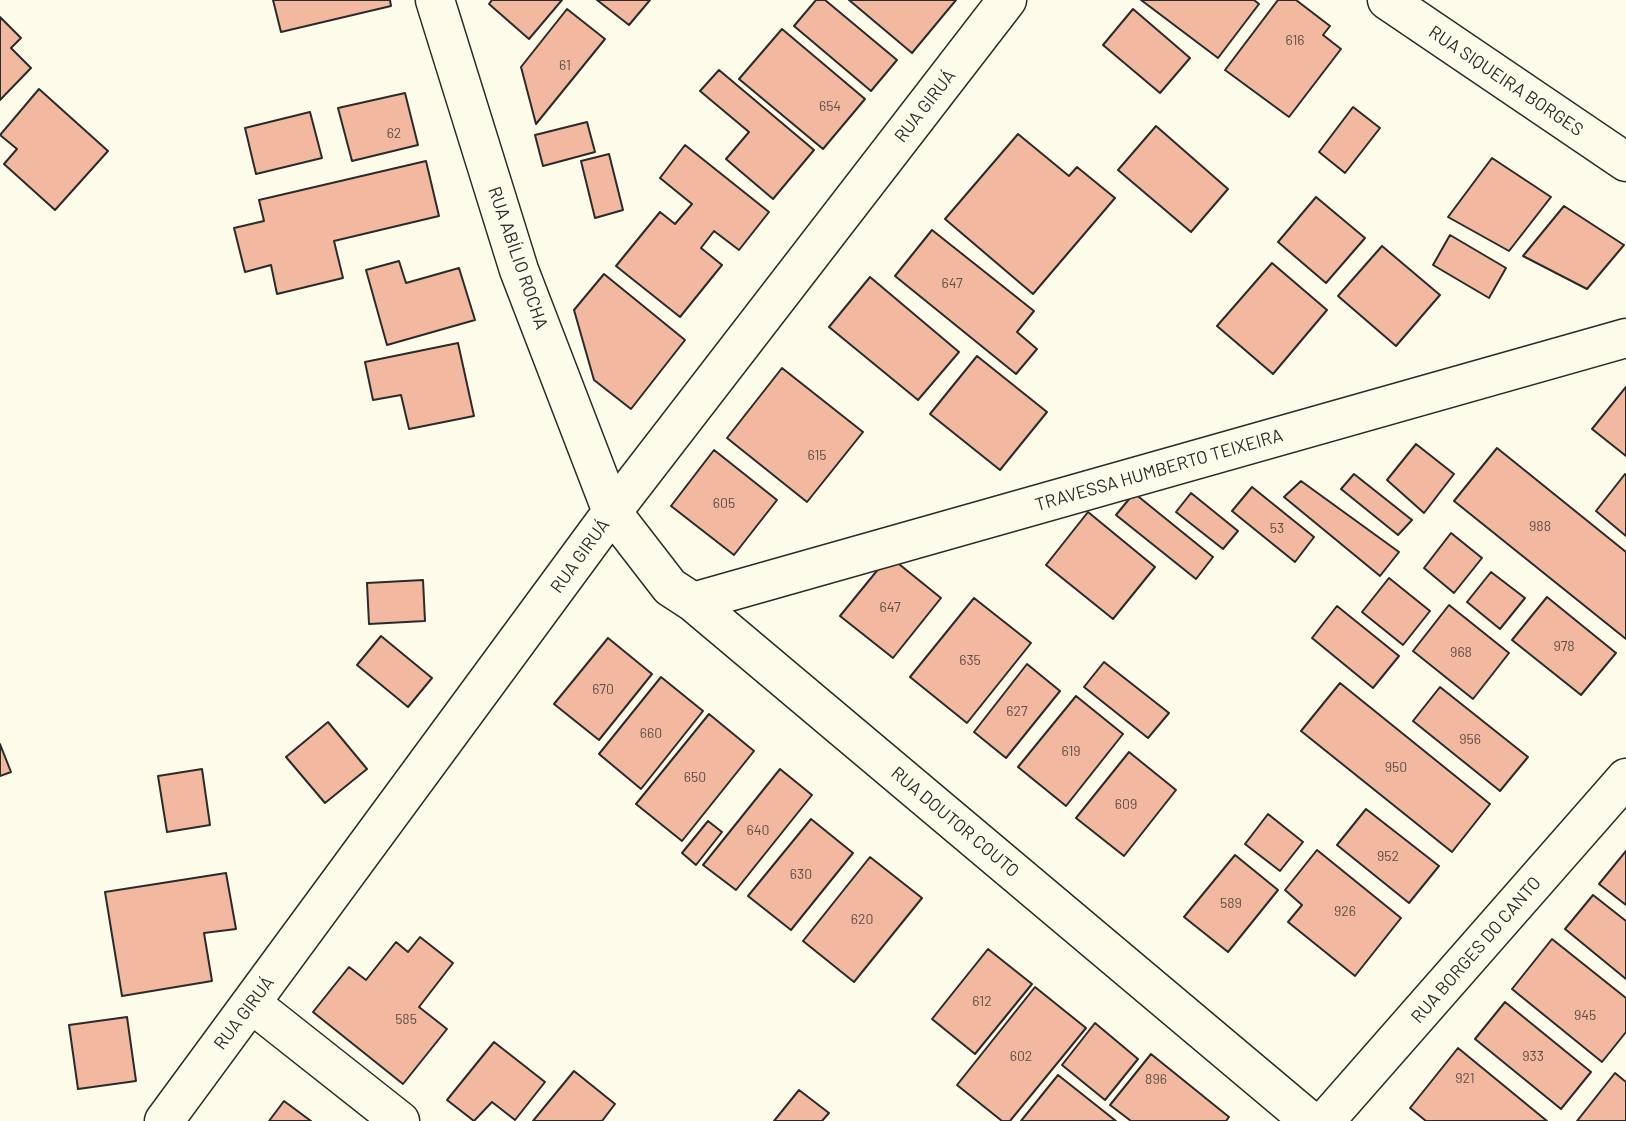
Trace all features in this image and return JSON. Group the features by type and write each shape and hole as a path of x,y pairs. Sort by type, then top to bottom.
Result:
{"street":[{"name":"RUA ABÍLIO ROCHA","path":"435,0 519,270 612,512"},
{"name":"RUA GIRUÁ","path":"164,1121 612,512 1007,0"},
{"name":"RUA SIQUEIRA BORGES","path":"1387,0 1626,162"},
{"name":"TRAVESSA HUMBERTO TEIXEIRA","path":"692,602 1626,338"},
{"name":"RUA DOUTOR COUTO","path":"612,512 670,587 692,602 1310,1121"},
{"name":"RUA BORGES DO CANTO","path":"1325,1121 1626,778"},
{"path":"252,1004 400,1121"}],"building":[{"path":"273,0 390,0 391,6 281,32"},
{"path":"492,0 562,0 529,39 489,4"},
{"path":"597,0 650,0 629,25"},
{"path":"816,0 825,0 897,60 871,91 794,26"},
{"path":"849,0 956,0 912,53"},
{"path":"1141,0 1254,0 1259,4 1218,58"},
{"path":"1278,0 1296,0 1330,26 1323,35 1341,49 1289,117 1225,70"},
{"path":"567,9 605,39 536,124 521,67"},
{"path":"1133,9 1190,58 1160,93 1103,45"},
{"path":"0,17 21,38 11,48 31,68 0,100"},
{"path":"782,29 865,99 823,149 739,79"},
{"path":"719,70 814,150 773,199 726,159 749,132 700,91"},
{"path":"39,89 108,151 55,210 4,164 17,149 0,135"},
{"path":"405,93 418,145 352,161 338,108"},
{"path":"1353,107 1380,128 1345,173 1319,152"},
{"path":"310,112 322,158 256,174 245,128"},
{"path":"587,122 595,152 543,166 535,135"},
{"path":"1156,126 1228,189 1191,232 1118,170"},
{"path":"1018,134 1069,176 1077,167 1115,198 1033,294 945,219"},
{"path":"685,145 769,212 739,250 714,231 701,248 722,265 680,317 616,266 660,212 675,224 692,204 660,178"},
{"path":"609,154 623,210 595,218 581,161"},
{"path":"1492,158 1551,197 1509,251 1448,217"},
{"path":"426,161 439,216 334,241 343,278 277,294 271,265 245,272 234,228 264,221 259,200"},
{"path":"1316,197 1365,238 1326,283 1278,242"},
{"path":"1564,206 1624,245 1587,289 1523,256"},
{"path":"932,230 1034,311 1017,332 1037,349 1016,374 895,276"},
{"path":"1450,235 1506,268 1489,298 1433,265"},
{"path":"1382,246 1440,295 1396,346 1338,296"},
{"path":"399,261 406,283 459,268 475,320 387,345 366,270"},
{"path":"1272,263 1327,310 1273,374 1217,326"},
{"path":"604,274 685,340 631,409 594,380 574,310"},
{"path":"870,277 959,352 918,400 829,327"},
{"path":"458,343 474,416 409,429 401,395 373,400 365,362"},
{"path":"977,356 1047,412 1000,470 930,414"},
{"path":"782,368 863,432 807,502 727,438"},
{"path":"1626,387 1626,456 1592,429"},
{"path":"1416,444 1454,474 1424,513 1387,480"},
{"path":"1497,448 1626,552 1626,639 1454,501"},
{"path":"714,450 777,500 734,555 671,506"},
{"path":"1354,474 1412,520 1398,535 1341,489"},
{"path":"1626,475 1626,536 1596,511"},
{"path":"1301,481 1399,552 1380,576 1284,497"},
{"path":"1252,487 1314,537 1295,562 1232,511"},
{"path":"1134,493 1213,557 1196,579 1116,515"},
{"path":"1191,493 1238,531 1223,549 1176,512"},
{"path":"1088,512 1155,567 1113,619 1046,565"},
{"path":"1451,533 1482,558 1454,593 1424,568"},
{"path":"889,556 941,598 893,658 840,616"},
{"path":"1491,572 1525,598 1500,629 1467,602"},
{"path":"1389,578 1430,611 1403,645 1362,612"},
{"path":"423,580 425,621 369,624 367,583"},
{"path":"1547,597 1616,653 1581,695 1512,640"},
{"path":"974,598 1031,643 967,723 910,677"},
{"path":"1449,605 1509,653 1473,699 1413,651"},
{"path":"1337,606 1399,656 1373,688 1312,638"},
{"path":"381,636 432,678 408,707 357,665"},
{"path":"608,638 652,674 599,740 554,704"},
{"path":"1104,662 1169,713 1148,738 1084,687"},
{"path":"1027,664 1060,691 1006,758 974,732"},
{"path":"661,677 703,711 641,789 599,754"},
{"path":"1340,683 1490,804 1452,852 1301,731"},
{"path":"1440,687 1528,757 1500,791 1413,721"},
{"path":"1076,696 1123,734 1066,806 1018,767"},
{"path":"709,714 754,751 682,841 636,804"},
{"path":"328,722 367,769 325,803 286,757"},
{"path":"0,744 11,772 0,776"},
{"path":"1129,752 1176,790 1124,856 1076,818"},
{"path":"202,769 210,825 167,832 158,776"},
{"path":"780,769 812,795 736,890 703,865"},
{"path":"1366,809 1439,866 1409,903 1337,845"},
{"path":"1268,814 1303,842 1280,871 1245,844"},
{"path":"811,819 853,853 791,930 748,896"},
{"path":"708,821 722,832 696,865 682,853"},
{"path":"1317,850 1401,918 1355,976 1288,922 1302,905 1285,890"},
{"path":"1626,851 1626,905 1599,884"},
{"path":"1235,855 1278,890 1228,952 1184,917"},
{"path":"870,857 922,898 854,982 803,941"},
{"path":"226,873 236,929 204,933 212,981 122,996 105,892"},
{"path":"1593,895 1626,921 1626,979 1565,929"},
{"path":"420,937 453,963 419,1007 447,1029 403,1084 313,1012 349,967 366,980 396,942 408,952"},
{"path":"1552,939 1626,998 1626,1032 1602,1062 1512,989"},
{"path":"988,949 1032,984 975,1054 932,1019"},
{"path":"1035,987 1086,1028 1010,1121 1002,1121 957,1085"},
{"path":"1505,1002 1591,1072 1561,1109 1475,1039"},
{"path":"127,1017 136,1081 78,1089 69,1025"},
{"path":"1095,1023 1138,1059 1105,1100 1062,1065"},
{"path":"494,1042 545,1082 515,1120 492,1102 474,1121 447,1100"},
{"path":"1458,1048 1547,1121 1426,1121 1410,1108"},
{"path":"1151,1054 1229,1117 1226,1121 1131,1121 1110,1105"},
{"path":"574,1071 615,1104 602,1121 533,1121"},
{"path":"1615,1073 1626,1082 1626,1121 1577,1121"},
{"path":"1058,1075 1116,1121 1021,1121"},
{"path":"799,1090 829,1113 822,1121 774,1121"},
{"path":"284,1101 311,1121 269,1121"}]}
